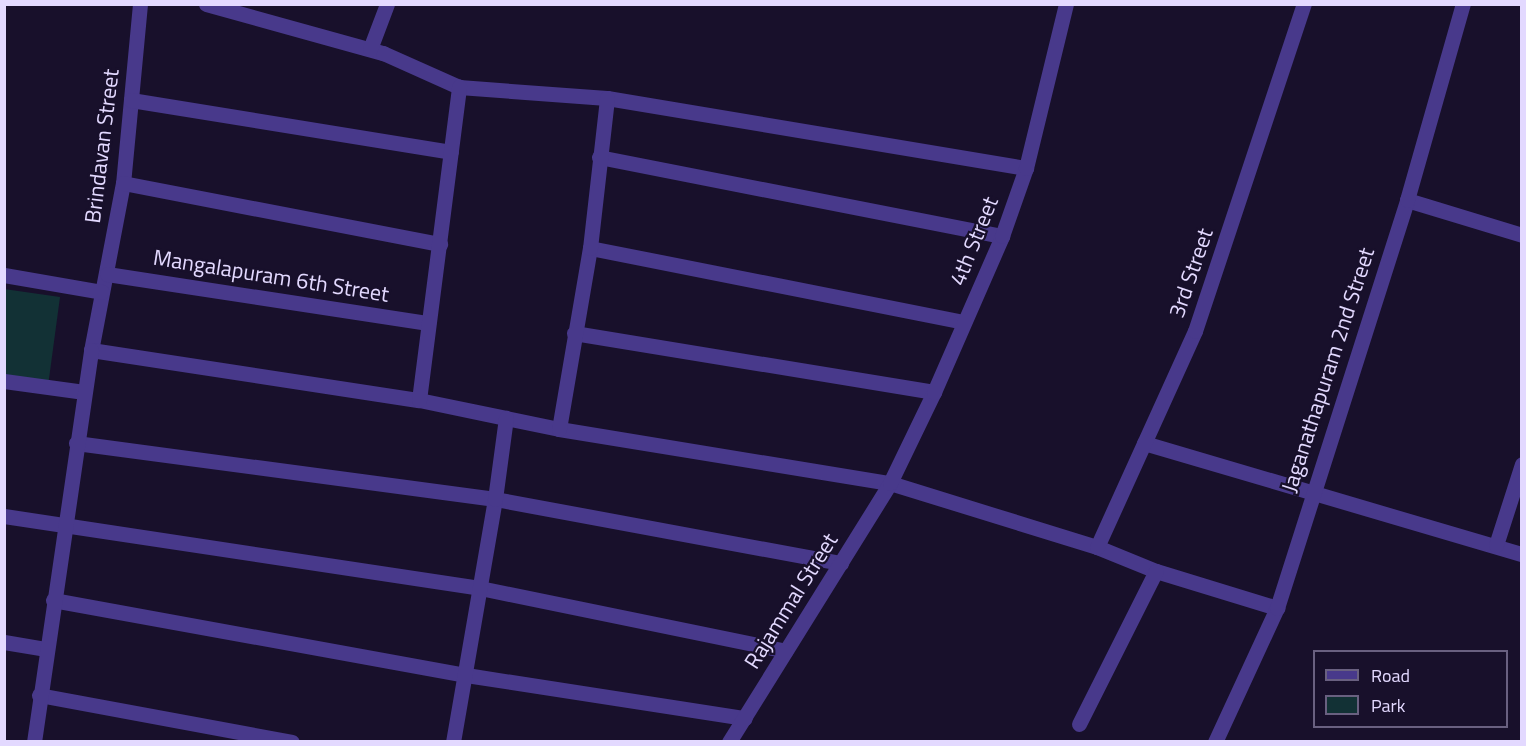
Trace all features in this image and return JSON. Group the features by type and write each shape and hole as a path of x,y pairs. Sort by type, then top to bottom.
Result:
{"street":[{"name":"Brindavan Street","path":"34,741 84,392 123,183 140,4"},
{"path":"206,4 370,49 459,87 607,98 1026,168"},
{"path":"370,49 387,4"},
{"name":"4th Street","path":"890,483 934,392 1002,236 1026,168 1066,4"},
{"name":"3rd Street","path":"1097,547 1195,331 1304,4"},
{"name":"Jaganathapuram 2nd Street","path":"1215,741 1277,608 1312,492 1407,200 1463,4"},
{"path":"419,400 459,87"},
{"path":"559,429 590,248 607,98"},
{"path":"131,100 452,152"},
{"path":"599,157 1002,236"},
{"path":"123,183 440,244"},
{"path":"1407,200 1521,235"},
{"path":"590,248 964,322"},
{"name":"Mangalapuram 6th Street","path":"107,274 428,322"},
{"path":"4,275 102,292"},
{"path":"574,333 934,392"},
{"path":"91,350 419,400 559,429 890,483 1097,547 1156,571 1277,608"},
{"path":"4,381 84,392"},
{"path":"453,741 495,499 506,418"},
{"path":"76,443 495,499 841,563"},
{"path":"1144,443 1521,554"},
{"path":"1496,545 1521,464"},
{"name":"Rajammal Street","path":"729,741 890,483"},
{"path":"4,516 480,588 786,651"},
{"path":"1080,724 1156,571"},
{"path":"53,600 466,675 745,718"},
{"path":"4,642 46,649"},
{"path":"39,695 292,741"}],"green space":[{"path":"4,289 60,297 48,386 5,381"}]}
